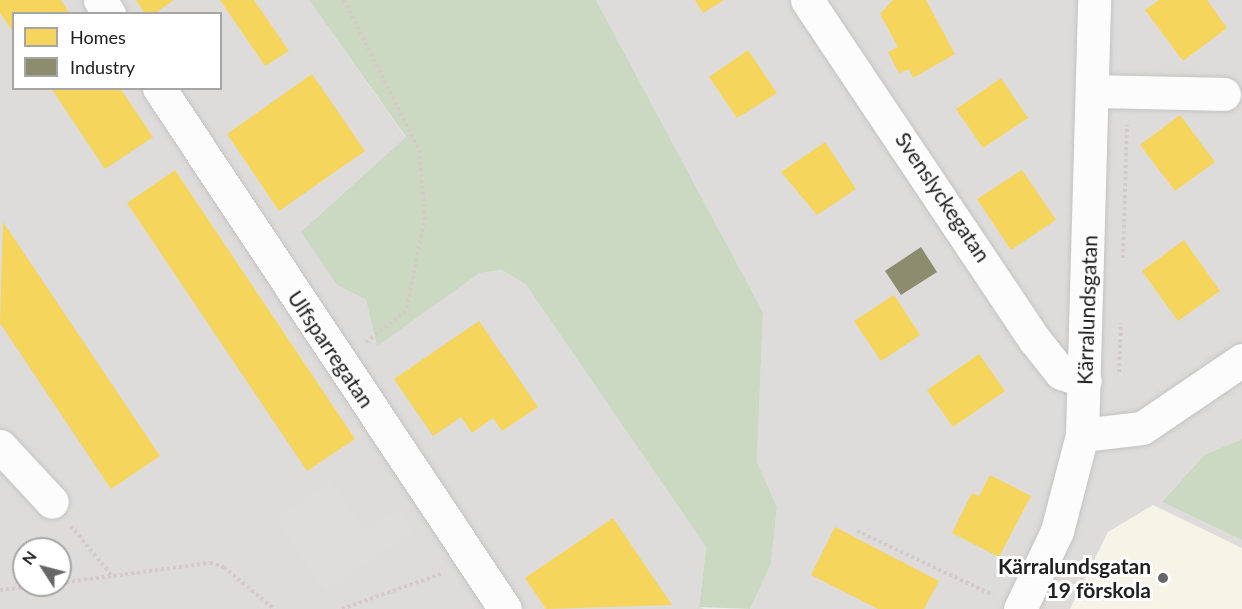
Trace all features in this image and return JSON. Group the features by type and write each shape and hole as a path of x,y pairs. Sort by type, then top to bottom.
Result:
{"street":[{"name":"Svenslyckegatan","path":"807,0 1034,339 1060,373 1085,381"},
{"name":"Kärralundsgatan","path":"1011,604 1057,531 1082,435 1094,0"},
{"name":"Ulfsparregatan","path":"160,90 338,361 505,609"},
{"path":"1092,91 1224,94"},
{"path":"1082,435 1142,428 1242,360"},
{"path":"5,464 52,502"}],"path":[{"path":"338,361 406,311 425,217 419,150 344,0"},
{"path":"52,502 112,577"},
{"path":"857,531 1011,604"},
{"path":"72,582 210,563 224,567 274,609"},
{"path":"342,609 449,571"}],"shaded area":[{"path":"0,0 309,0 406,138 302,232 337,285 366,300 377,345 480,273 502,270 526,285 706,547 699,606 704,609 0,609"},
{"path":"596,0 1242,0 1242,439 1204,455 1162,502 1242,540 1242,609 750,609 771,564 777,507 757,462 763,312"},
{"path":"330,481 364,531 397,508 414,532 326,592 276,518"},
{"name":"Kärralundsgatan 19 förskola","path":"1153,505 1242,548 1242,609 1070,609 1108,532"}],"green space":[{"path":"309,0 596,0 763,312 757,462 777,507 771,564 750,609 699,607 706,547 526,285 502,270 480,273 377,346 366,300 337,285 301,232 406,137"},
{"path":"1242,439 1242,540 1162,502 1204,455"}],"building: Homes":[{"path":"0,0 61,0 69,12 12,12 12,30 0,13"},
{"path":"136,0 174,0 157,12 144,12"},
{"path":"220,0 254,0 289,51 265,66"},
{"path":"695,0 724,0 703,13"},
{"path":"893,0 926,0 955,54 913,78 909,69 899,73 888,52 898,47 880,14"},
{"path":"1159,0 1207,0 1227,28 1183,61 1145,10"},
{"path":"748,50 777,93 737,118 709,77"},
{"path":"312,74 365,151 279,211 227,134"},
{"path":"1001,78 1028,118 983,148 956,109"},
{"path":"52,90 121,90 153,137 105,169"},
{"path":"1180,115 1215,162 1175,191 1140,145"},
{"path":"825,142 856,189 817,215 781,172"},
{"path":"175,170 355,439 307,471 127,203"},
{"path":"1022,170 1056,220 1011,250 977,199"},
{"path":"3,222 160,456 111,489 0,323"},
{"path":"1184,240 1220,291 1178,321 1142,271"},
{"path":"894,295 920,335 881,361 854,321"},
{"path":"479,321 538,407 502,431 493,418 472,433 461,417 433,436 394,379"},
{"path":"979,354 1005,391 953,427 927,390"},
{"path":"990,475 1031,496 999,557 952,533 972,493 979,496"},
{"path":"613,518 672,605 546,609 525,578"},
{"path":"835,527 939,581 924,609 878,609 811,575"}],"building: Industry":[{"path":"921,247 937,272 901,295 885,271"}],"place":[{"name":"Kärralundsgatan 19 förskola","path":"1163,578"}]}
